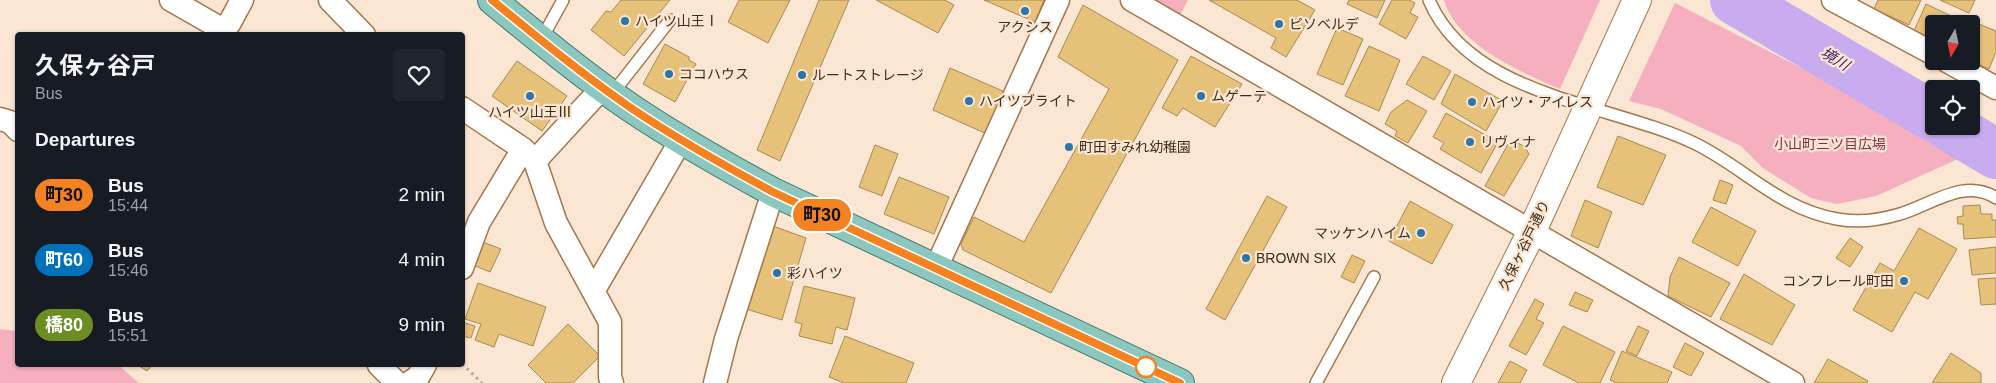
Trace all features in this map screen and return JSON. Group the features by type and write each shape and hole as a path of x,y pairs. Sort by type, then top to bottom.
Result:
{"main road":[{"path":"492,0 607,90 681,140 773,192 1180,383"}],"street":[{"path":"171,0 220,28 229,24 242,0"},
{"path":"330,0 361,32"},
{"path":"936,268 1058,0"},
{"path":"1132,0 1531,233 1793,383"},
{"name":"久保ヶ谷戸通り","path":"1456,383 1531,233 1637,0"},
{"path":"1840,2 1925,49"},
{"path":"1963,70 1996,88"},
{"path":"465,260 479,222 529,155 607,90"},
{"path":"465,110 529,155 556,223 610,322 610,377 612,383"},
{"path":"0,119 10,122 15,127"},
{"path":"594,290 681,140"},
{"path":"715,383 726,339 773,192"},
{"path":"381,367 397,383"},
{"path":"409,383 418,377 424,367"}],"lane":[{"path":"541,40 563,0"},
{"path":"1429,0 1436,17 1446,31 1460,45 1488,66 1524,84 1694,143 1726,161 1748,179 1807,212 1838,219 1878,220 1902,214 1964,190 1976,189 1996,198"},
{"path":"607,90 670,20"},
{"path":"1316,383 1374,277"}],"path":[{"path":"465,367 482,383"}],"green space":[{"path":"1155,0 1188,0 1180,15"},
{"path":"1444,0 1600,0 1560,89 1510,65 1476,43 1451,16"},
{"name":"小山町三ツ目広場","path":"1675,3 1925,131 1925,135 1932,135 1969,154 1876,196 1837,204 1811,198 1763,168 1741,146 1661,109 1629,101"},
{"path":"0,329 15,331 15,367 120,367 139,383 0,383"}],"building":[{"name":"ハイツ山王Ⅰ","path":"621,0 670,0 624,56 591,30 606,11 611,12"},
{"path":"739,0 790,0 768,43 728,22"},
{"name":"ルートストレージ","path":"819,0 849,0 780,161 757,150"},
{"path":"876,0 945,0 954,5 938,33"},
{"name":"アクシス","path":"984,0 1044,0 1035,22"},
{"name":"ピソベルデ","path":"1209,0 1297,0 1315,10 1286,57 1271,48 1276,38"},
{"path":"1349,0 1385,0 1377,18 1347,4"},
{"path":"1392,0 1409,0 1415,3 1410,13 1418,17 1406,39 1379,24"},
{"path":"1878,0 1921,0 1909,25 1874,9"},
{"path":"1940,0 1975,0 1969,13"},
{"path":"1926,4 1949,15 1925,15 1925,35 1914,31"},
{"path":"1083,5 1178,60 1051,293 963,250 961,244 974,217 1024,242 1109,89 1058,57"},
{"path":"1980,24 1996,31 1996,52 1989,69 1980,65"},
{"path":"1337,28 1363,39 1343,85 1317,74"},
{"name":"ココハウス","path":"665,44 689,57 689,60 696,64 675,102 643,84"},
{"path":"1369,46 1400,60 1379,111 1345,96"},
{"name":"ムゲーテ","path":"1191,56 1242,84 1215,127 1183,108 1177,116 1162,108"},
{"path":"1423,56 1451,71 1434,100 1406,84"},
{"name":"ハイツ山王Ⅲ","path":"517,61 567,96 542,131 492,96"},
{"name":"ハイツブライト","path":"950,68 1005,92 987,134 933,110"},
{"name":"ハイツ・アイレス","path":"1455,74 1503,101 1486,131 1441,104"},
{"path":"1407,100 1427,111 1408,143 1395,136 1397,131 1385,124 1391,112"},
{"name":"リヴィナ","path":"1446,113 1498,142 1481,173 1440,149 1444,143 1433,137"},
{"path":"1618,136 1666,155 1643,205 1597,187"},
{"path":"1516,142 1525,147 1529,154 1504,196 1485,186 1508,144"},
{"path":"875,145 898,154 882,196 859,187"},
{"path":"899,177 949,197 934,234 884,214"},
{"path":"1720,180 1733,185 1726,204 1713,200"},
{"name":"BROWN SIX","path":"1267,196 1287,207 1225,320 1206,309"},
{"path":"1585,200 1612,212 1598,248 1571,236"},
{"name":"マッケンハイム","path":"1410,201 1453,225 1432,264 1389,241"},
{"path":"1980,205 1981,214 1992,214 1992,220 1996,220 1996,237 1964,239 1963,224 1958,224 1957,217 1963,216 1963,206"},
{"path":"1711,207 1756,231 1738,266 1692,242"},
{"name":"彩ハイツ","path":"773,226 806,238 782,320 746,309"},
{"name":"コンフレール町田","path":"1919,228 1957,249 1928,299 1915,292 1892,332 1853,310 1880,263 1894,271"},
{"path":"1850,238 1863,247 1850,267 1836,258"},
{"path":"483,242 501,249 490,272 473,265"},
{"path":"1996,247 1996,273 1972,275 1969,250"},
{"path":"1352,255 1365,261 1354,283 1341,277"},
{"path":"1679,257 1730,283 1711,317 1668,296 1670,277"},
{"path":"1744,274 1795,305 1772,345 1720,319"},
{"path":"1996,278 1996,304 1981,305 1978,279"},
{"path":"478,283 546,307 533,346 499,334 494,347 475,340 481,324 465,319"},
{"path":"804,286 855,298 847,330 836,327 832,344 799,336 802,324 795,322"},
{"path":"1575,292 1593,300 1587,312 1569,305"},
{"path":"1535,299 1544,304 1536,319 1544,323 1526,355 1509,346"},
{"path":"465,323 475,326 471,338 465,337"},
{"path":"568,324 600,356 573,383 546,383 528,365"},
{"path":"1563,326 1615,352 1600,383 1579,383 1543,365"},
{"path":"1638,326 1649,331 1637,356 1626,351"},
{"path":"845,336 914,363 906,383 844,383 829,377"},
{"path":"1685,343 1704,353 1691,376 1673,367"},
{"path":"1622,351 1672,372 1667,383 1617,383 1610,380"},
{"path":"1951,353 1981,373 1981,383 1932,383"},
{"path":"1828,359 1868,381 1867,383 1814,383"},
{"path":"1510,361 1527,370 1520,383 1498,383"},
{"path":"141,367 150,367 147,371"}],"waterway":[{"name":"境川","path":"1735,0 1925,112"},
{"name":"境川","path":"1964,135 1996,154"}],"bus line":[{"name":"町30","path":"492,0 541,40 631,108 681,140 773,192 1180,383"}],"place":[{"name":"アクシス","path":"1025,11"},
{"name":"ハイツ山王Ⅰ","path":"625,21"},
{"name":"ピソベルデ","path":"1279,24"},
{"name":"ココハウス","path":"669,74"},
{"name":"ルートストレージ","path":"802,75"},
{"name":"ハイツ山王Ⅲ","path":"530,96"},
{"name":"ムゲーテ","path":"1201,96"},
{"name":"ハイツブライト","path":"969,101"},
{"name":"ハイツ・アイレス","path":"1472,102"},
{"name":"リヴィナ","path":"1470,142"},
{"name":"町田すみれ幼稚園","path":"1069,147"},
{"name":"マッケンハイム","path":"1421,233"},
{"name":"BROWN SIX","path":"1246,258"},
{"name":"彩ハイツ","path":"777,273"},
{"name":"コンフレール町田","path":"1904,281"}]}
